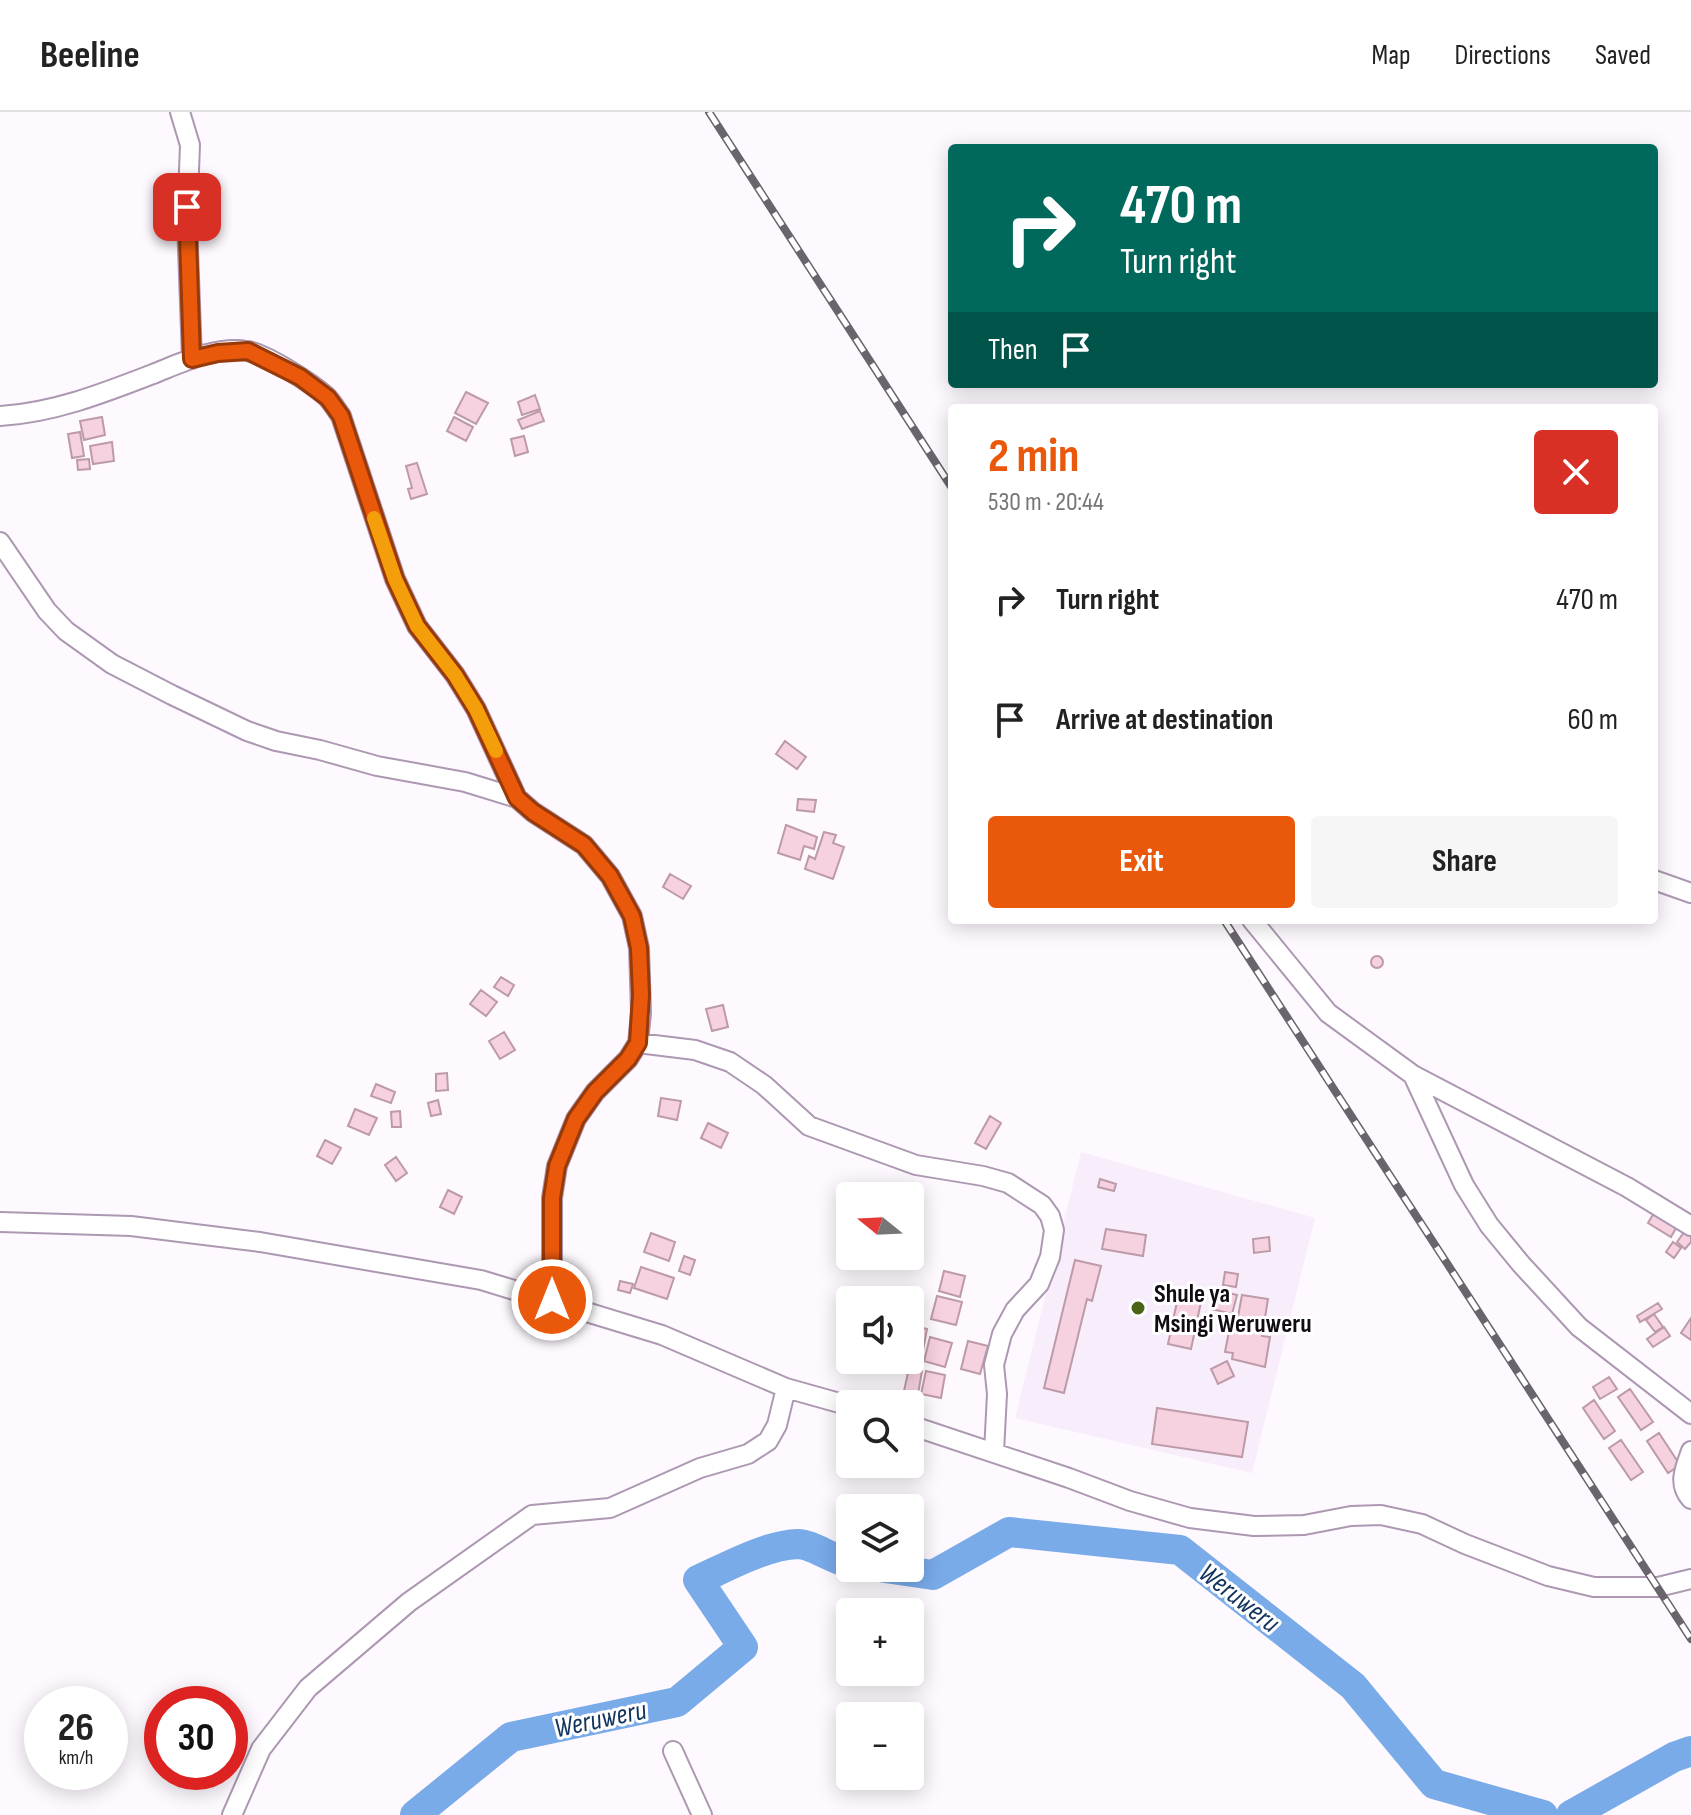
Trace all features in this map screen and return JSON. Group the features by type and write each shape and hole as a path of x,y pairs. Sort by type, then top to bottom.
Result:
{"street":[{"path":"180,112 190,145 187,222 192,359"},
{"path":"0,416 21,415 92,396 192,359 248,351 300,377 328,398 341,416 395,579 417,626 455,675 476,709 517,798 584,845 610,876 632,916 639,948 641,1001 638,1043 576,1119 557,1166 552,1198 552,1300"},
{"path":"0,542 39,600 66,631 112,664 138,678 247,731 276,741 377,766 465,782 517,798"},
{"path":"1658,881 1691,893"},
{"path":"1255,924 1328,1013 1413,1075 1627,1187 1691,1226"},
{"path":"638,1043 695,1050 730,1062 764,1085 809,1126 916,1165 1008,1183 1042,1205 1050,1216 1054,1230 1050,1257 1039,1284 1015,1310 1002,1334 994,1365 997,1394 994,1452"},
{"path":"1413,1075 1464,1185 1489,1225 1579,1327 1691,1414"},
{"path":"0,1222 131,1226 260,1242 481,1280 662,1335 786,1388 836,1402"},
{"path":"232,1815 261,1749 308,1688 409,1602 532,1515 610,1508 700,1468 748,1454 768,1441 777,1425 786,1388"},
{"path":"924,1430 1130,1501 1190,1518 1254,1526 1304,1525 1351,1516 1381,1515 1422,1524 1548,1576 1594,1587 1658,1587 1691,1579"},
{"path":"1691,1451 1682,1476 1683,1487 1691,1499"},
{"path":"673,1751 702,1815"}],"shaded area":[{"path":"1081,1152 1315,1218 1252,1473 1015,1418"}],"building":[{"path":"466,392 488,403 476,424 455,413"},
{"path":"535,395 540,409 522,415 518,402"},
{"path":"540,411 544,421 522,429 518,420"},
{"path":"102,417 105,435 84,440 80,421"},
{"path":"454,417 473,427 466,441 447,431"},
{"path":"80,432 84,456 72,458 68,434"},
{"path":"524,436 528,452 515,456 511,439"},
{"path":"112,442 114,461 93,464 90,446"},
{"path":"89,459 90,469 78,470 77,460"},
{"path":"417,463 427,494 411,499 408,489 412,488 406,466"},
{"path":"785,741 806,757 797,769 776,754"},
{"path":"798,799 816,800 814,812 797,810"},
{"path":"786,825 817,837 814,849 804,846 800,860 778,853"},
{"path":"824,832 836,835 833,843 844,847 833,879 805,869 809,856 815,859"},
{"path":"670,874 691,886 683,899 663,887"},
{"path":"1377,956 1383,962 1377,968 1371,962"},
{"path":"501,977 514,985 508,996 494,987"},
{"path":"481,990 497,1002 486,1016 470,1004"},
{"path":"723,1005 728,1027 712,1031 706,1009"},
{"path":"504,1032 515,1050 500,1059 489,1041"},
{"path":"447,1073 448,1090 436,1091 436,1074"},
{"path":"376,1084 395,1092 391,1103 371,1096"},
{"path":"661,1098 681,1101 677,1120 658,1116"},
{"path":"438,1100 441,1114 431,1116 428,1103"},
{"path":"355,1109 377,1118 369,1135 348,1126"},
{"path":"400,1111 401,1127 392,1127 391,1112"},
{"path":"990,1116 1001,1123 986,1149 975,1143"},
{"path":"708,1123 728,1133 721,1148 701,1138"},
{"path":"325,1140 341,1148 332,1164 317,1156"},
{"path":"396,1157 407,1173 396,1181 385,1165"},
{"path":"1100,1179 1116,1184 1114,1191 1098,1187"},
{"path":"448,1190 462,1197 454,1214 440,1207"},
{"path":"1657,1208 1680,1221 1671,1237 1648,1223"},
{"path":"1687,1228 1691,1231 1691,1242 1685,1249 1677,1242"},
{"path":"1106,1229 1146,1235 1143,1256 1102,1249"},
{"path":"651,1233 675,1242 669,1261 644,1252"},
{"path":"1269,1237 1270,1251 1254,1253 1253,1239"},
{"path":"1673,1242 1681,1248 1674,1258 1666,1252"},
{"path":"684,1256 695,1260 690,1275 679,1271"},
{"path":"1075,1260 1101,1266 1092,1301 1087,1299 1064,1393 1044,1388"},
{"path":"641,1267 674,1278 667,1299 634,1288"},
{"path":"944,1271 965,1276 960,1297 939,1291"},
{"path":"1225,1272 1238,1274 1236,1287 1223,1285"},
{"path":"620,1281 633,1284 630,1293 618,1290"},
{"path":"1216,1290 1237,1295 1232,1314 1212,1309"},
{"path":"1242,1295 1268,1299 1262,1336 1270,1337 1265,1367 1232,1359 1233,1353 1225,1352 1231,1321 1237,1322"},
{"path":"937,1296 962,1302 956,1325 931,1319"},
{"path":"1178,1297 1201,1302 1191,1349 1168,1344"},
{"path":"1658,1303 1662,1309 1640,1322 1637,1316"},
{"path":"1654,1314 1663,1327 1655,1332 1646,1320"},
{"path":"1691,1318 1691,1340 1681,1333"},
{"path":"1664,1327 1670,1336 1653,1347 1647,1339"},
{"path":"930,1337 952,1343 945,1367 924,1361"},
{"path":"968,1341 988,1346 980,1374 961,1369"},
{"path":"1227,1361 1234,1376 1218,1384 1211,1369"},
{"path":"926,1371 945,1375 941,1398 924,1395 922,1390"},
{"path":"908,1374 921,1374 919,1390 904,1390"},
{"path":"1609,1377 1617,1389 1600,1399 1593,1387"},
{"path":"1630,1389 1653,1422 1641,1430 1618,1397"},
{"path":"1594,1400 1615,1431 1604,1439 1583,1408"},
{"path":"1157,1408 1248,1422 1242,1457 1152,1444"},
{"path":"1659,1433 1680,1465 1668,1473 1647,1441"},
{"path":"1621,1440 1643,1472 1631,1480 1609,1448"}],"waterway":[{"name":"Weruweru","path":"924,1574 933,1575 1009,1532 1180,1550 1353,1686 1434,1784 1543,1815"},
{"name":"Weruweru","path":"415,1815 511,1737 677,1702 743,1647 698,1580 786,1545 804,1545 836,1559"},
{"name":"Weruweru","path":"1571,1815 1674,1757 1691,1751"}],"railway":[{"path":"709,112 948,482"},
{"path":"1227,924 1691,1639"}],"slow traffic":[{"path":"374,518 395,579 417,626 455,675 496,751"}],"place":[{"name":"Shule ya Msingi Weruweru","path":"1138,1308"}],"route":[{"path":"187,207 192,359 248,351 300,377 328,398 341,416 395,579 417,626 455,675 476,709 517,798 584,845 610,876 632,916 639,948 641,1013 638,1043 576,1119 557,1166 552,1198 552,1300"}]}
